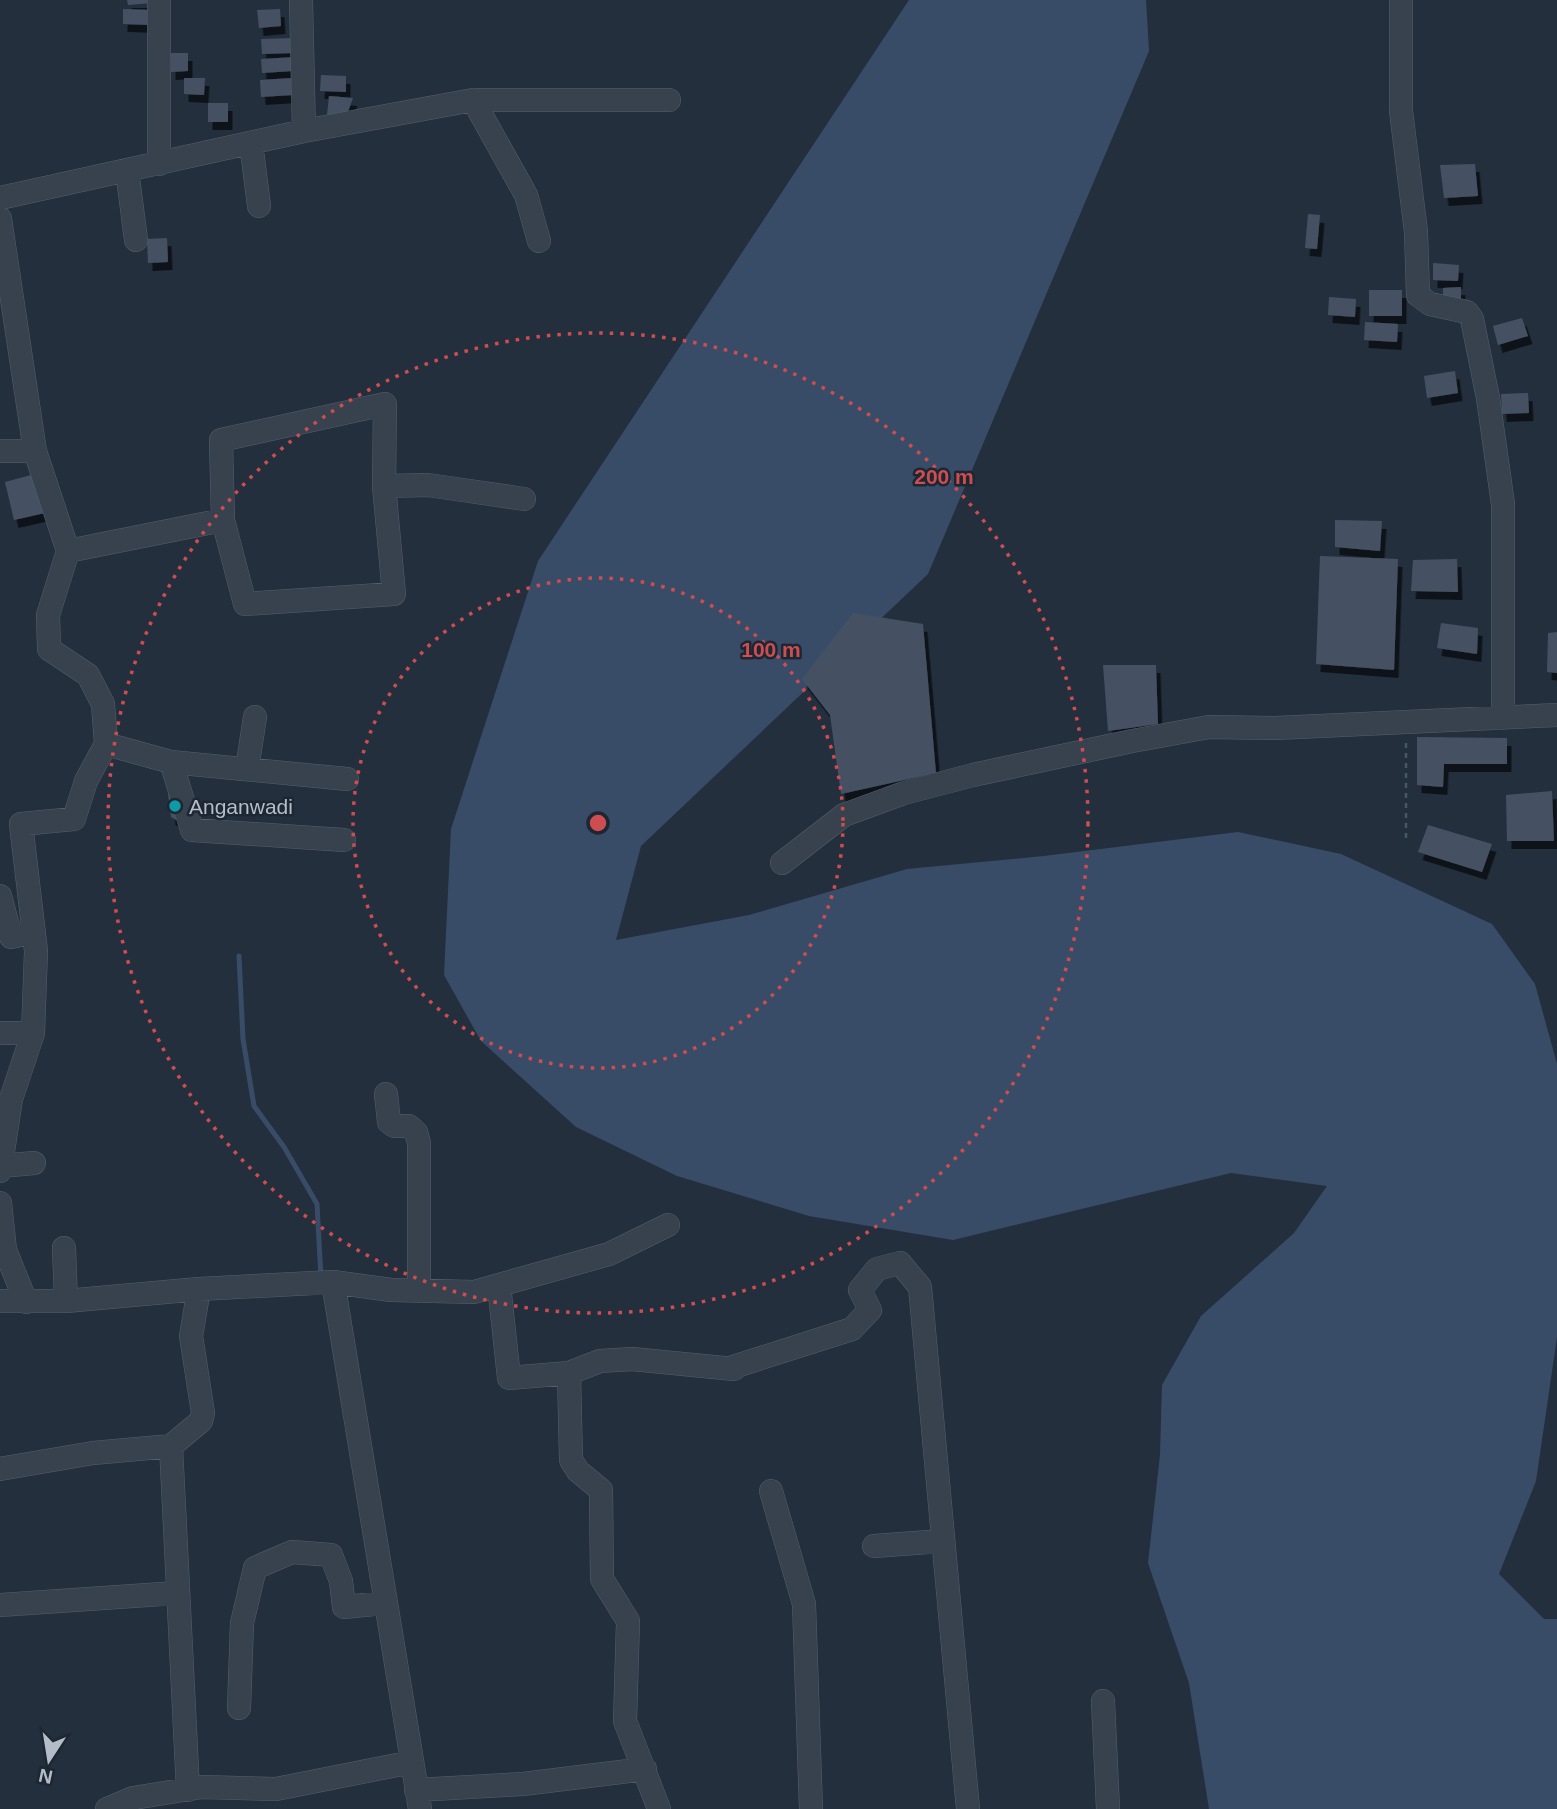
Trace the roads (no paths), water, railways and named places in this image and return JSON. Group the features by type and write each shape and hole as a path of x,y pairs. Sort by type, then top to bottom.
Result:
{"street":[{"path":"159,0 159,164"},
{"path":"301,0 304,131"},
{"path":"1401,0 1402,111 1416,232 1418,295 1430,304 1467,312 1472,320 1489,398 1503,504 1503,718"},
{"path":"473,100 526,195 539,241"},
{"path":"0,198 304,131 473,100 669,100"},
{"path":"251,143 259,206"},
{"path":"127,170 136,240"},
{"path":"0,219 35,451 68,551 48,615 49,649 88,674 103,704 106,744 86,781 74,819 21,824 36,951 33,1033 11,1100 0,1168 34,1163"},
{"path":"385,404 384,486 394,594 244,604 223,520 221,440 385,404"},
{"path":"0,450 35,451"},
{"path":"384,486 428,485 524,499"},
{"path":"68,551 223,520"},
{"path":"782,863 844,815 904,793 1027,762 1209,727 1276,728 1557,715"},
{"path":"247,769 255,717"},
{"path":"106,744 172,762 347,779"},
{"path":"172,762 192,830 344,840"},
{"path":"0,896 11,937 34,932"},
{"path":"0,1032 33,1033"},
{"path":"386,1094 389,1122 394,1126 409,1126 416,1132 419,1143 419,1291"},
{"path":"0,1203 5,1250 26,1302"},
{"path":"0,1301 66,1301 200,1289 333,1282 419,1291 474,1292 544,1270 609,1254 668,1225"},
{"path":"64,1248 66,1301"},
{"path":"499,1286 509,1378 569,1373 600,1361 632,1359 722,1369 733,1368 852,1329 870,1310 860,1290 877,1269 900,1263 920,1287 920,1314 968,1809"},
{"path":"333,1282 418,1800 645,1769"},
{"path":"0,1469 93,1452 171,1446 201,1421 203,1413 191,1336 200,1289"},
{"path":"569,1373 571,1460 578,1471 601,1490 602,1579 628,1621 625,1721 659,1809"},
{"path":"171,1446 188,1790"},
{"path":"772,1491 804,1604 811,1809"},
{"path":"874,1546 942,1541"},
{"path":"239,1708 242,1623 255,1569 292,1552 331,1555 341,1581 344,1607 384,1603"},
{"path":"0,1605 177,1593"},
{"path":"1103,1701 1108,1809"},
{"path":"107,1809 133,1798 188,1790 276,1789 412,1762"}],"water":[{"path":"909,0 1146,0 1149,51 928,574 641,846 616,940 749,915 907,869 1044,856 1238,832 1341,854 1492,924 1535,984 1557,1064 1557,1337 1536,1481 1499,1574 1544,1619 1557,1619 1557,1809 1209,1809 1189,1683 1148,1563 1160,1455 1162,1385 1201,1316 1294,1233 1327,1186 1231,1173 953,1240 809,1216 677,1176 576,1127 481,1041 444,975 451,829 538,561"}],"waterway":[{"path":"239,956 243,1039 254,1106 284,1147 317,1204 321,1278"}],"place":[{"name":"Anganwadi","path":"175,806"}]}
